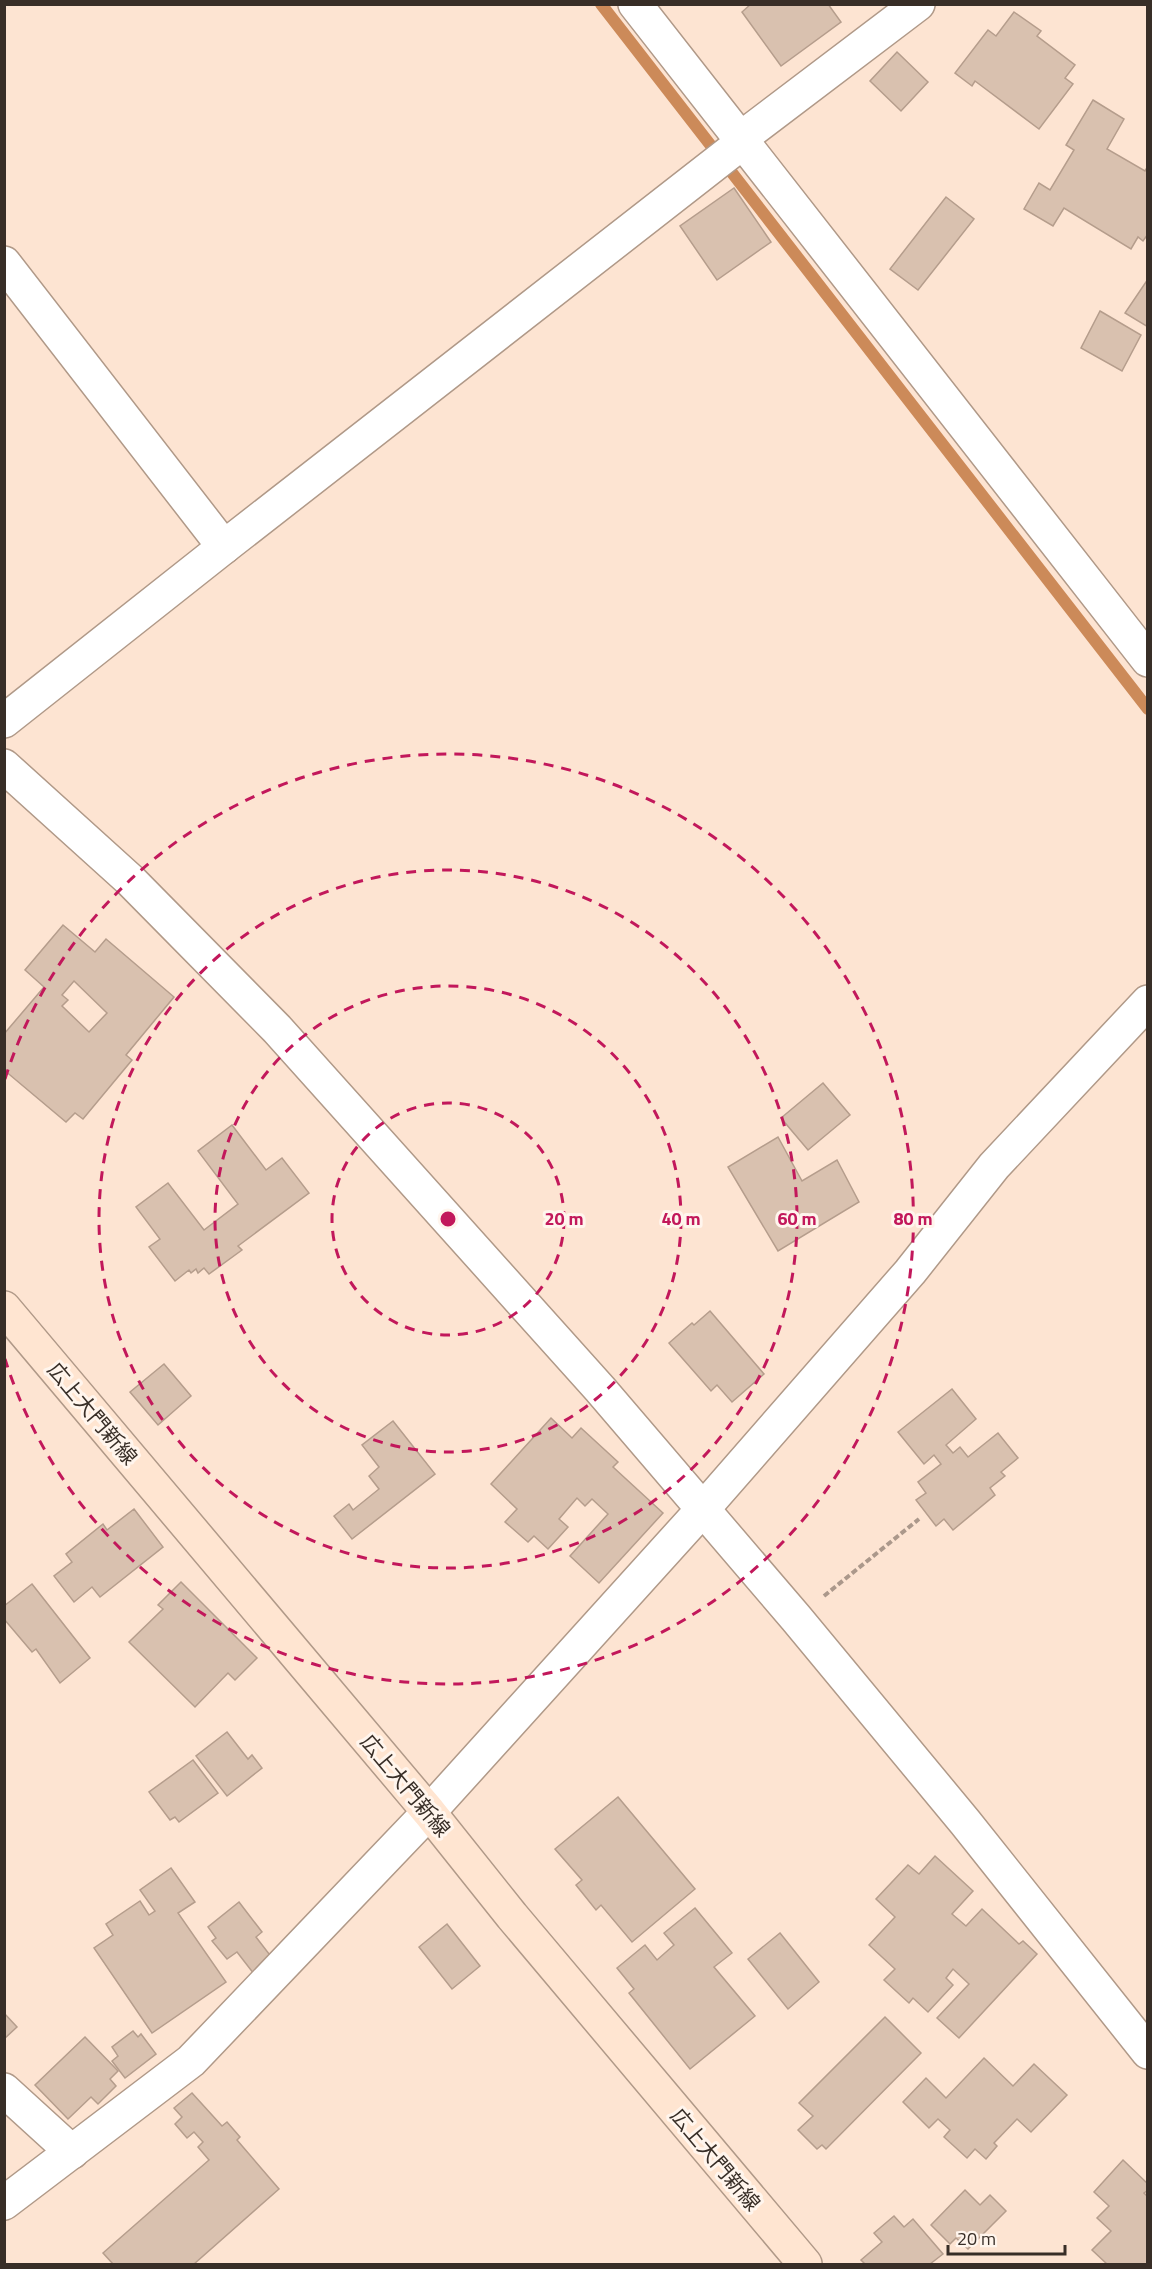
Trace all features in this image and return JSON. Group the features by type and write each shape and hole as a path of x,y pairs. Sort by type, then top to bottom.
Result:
{"main road":[{"name":"広上大門新線","path":"4,1308 429,1812 520,1925 805,2265"}],"street":[{"path":"636,4 1148,660"},
{"path":"4,721 918,4"},
{"path":"4,263 224,547"},
{"path":"4,766 130,880 277,1029 600,1389 796,1618 965,1822 1148,2052"},
{"path":"4,2203 191,2061 429,1812 703,1509 910,1272 994,1166 1148,1002"},
{"path":"4,2090 72,2152"}],"path":[{"path":"796,1618 919,1519"}],"building":[{"path":"751,4 828,4 841,22 781,66 742,12"},
{"path":"1014,12 1041,31 1037,36 1075,65 1065,78 1073,84 1039,129 975,81 972,86 955,73 988,30 996,36"},
{"path":"897,52 928,82 901,111 870,81"},
{"path":"1093,100 1124,119 1107,149 1145,171 1148,166 1148,234 1143,241 1138,237 1131,249 1064,208 1053,226 1024,209 1039,183 1050,190 1074,150 1066,145"},
{"path":"734,188 771,242 717,280 680,226"},
{"path":"946,197 974,219 918,290 890,269"},
{"path":"1148,279 1148,327 1125,313"},
{"path":"1100,311 1141,335 1122,371 1081,348"},
{"path":"63,925 95,952 106,939 174,997 126,1055 132,1060 83,1119 75,1113 66,1122 4,1070 4,1034 44,987 25,970","holes":["74,981 107,1013 89,1032 62,1006 68,1000 62,995"]},
{"path":"823,1083 850,1115 808,1150 781,1118"},
{"path":"232,1125 266,1170 282,1158 309,1193 238,1246 242,1250 209,1274 204,1268 198,1273 196,1269 191,1273 189,1270 175,1281 149,1247 160,1239 136,1207 168,1183 204,1230 238,1204 198,1151"},
{"path":"778,1137 802,1181 837,1160 859,1202 778,1251 728,1167"},
{"path":"710,1311 764,1374 732,1402 717,1385 711,1391 669,1343"},
{"path":"164,1364 191,1396 158,1425 130,1392"},
{"path":"952,1389 976,1419 946,1445 953,1453 960,1447 968,1457 998,1433 1018,1458 1001,1472 1005,1476 990,1488 995,1495 953,1530 944,1519 936,1526 916,1500 926,1493 918,1482 941,1464 934,1455 924,1464 898,1432"},
{"path":"551,1418 572,1438 581,1428 618,1462 613,1467 663,1513 599,1583 570,1556 608,1514 592,1499 585,1506 577,1498 559,1519 568,1527 548,1549 534,1536 528,1542 505,1522 517,1509 491,1484"},
{"path":"393,1421 435,1474 352,1539 334,1516 349,1504 353,1510 379,1489 369,1476 379,1467 362,1445"},
{"path":"134,1509 163,1547 100,1597 92,1587 74,1602 54,1576 72,1562 66,1554 103,1524 107,1530"},
{"path":"181,1582 257,1658 235,1680 228,1673 195,1707 129,1642 163,1609 158,1605"},
{"path":"32,1584 90,1658 60,1683 36,1649 32,1652 4,1619 4,1606"},
{"path":"227,1732 248,1759 252,1755 262,1768 227,1796 196,1756"},
{"path":"193,1760 218,1793 179,1822 175,1817 170,1820 149,1792"},
{"path":"618,1797 695,1889 632,1942 601,1905 596,1910 576,1885 582,1880 555,1849"},
{"path":"935,1856 973,1891 952,1914 966,1926 982,1909 1019,1944 1023,1941 1037,1954 959,2038 937,2018 969,1984 953,1969 946,1978 953,1985 928,2012 913,1998 909,2003 884,1980 895,1969 869,1945 895,1917 876,1899 908,1865 919,1874"},
{"path":"171,1868 195,1902 178,1913 226,1982 152,2033 94,1948 113,1935 106,1924 140,1901 149,1915 155,1911 140,1890"},
{"path":"239,1902 262,1932 256,1937 273,1959 254,1974 237,1952 227,1959 212,1941 216,1938 208,1927"},
{"path":"695,1908 732,1953 714,1967 755,2016 690,2069 629,1993 634,1989 617,1968 645,1945 657,1960 674,1945 664,1933"},
{"path":"447,1924 480,1966 452,1989 419,1947"},
{"path":"780,1933 819,1982 788,2009 748,1959"},
{"path":"4,2013 17,2027 4,2039"},
{"path":"885,2017 921,2053 826,2149 822,2145 817,2149 798,2130 813,2116 799,2103"},
{"path":"133,2031 138,2037 141,2034 156,2054 125,2078 112,2061 118,2056 112,2047"},
{"path":"85,2037 118,2071 110,2079 116,2086 98,2104 91,2097 68,2119 35,2085"},
{"path":"984,2058 1013,2086 1034,2064 1067,2095 1031,2132 1017,2119 994,2143 997,2146 986,2159 975,2149 967,2158 944,2137 950,2130 938,2119 929,2128 903,2102 926,2078 946,2098"},
{"path":"192,2093 222,2126 227,2122 240,2137 237,2140 279,2189 194,2264 113,2264 103,2253 209,2160 198,2147 203,2142 194,2132 187,2138 175,2124 182,2117 174,2108"},
{"path":"1123,2160 1148,2184 1148,2190 1144,2193 1148,2197 1148,2264 1107,2264 1092,2250 1111,2231 1097,2218 1109,2206 1094,2192"},
{"path":"965,2190 980,2205 990,2195 1006,2211 968,2249 956,2238 950,2244 931,2225"},
{"path":"894,2216 904,2227 913,2219 943,2254 930,2264 865,2264 861,2260 882,2242 874,2233"}],"waterway":[{"path":"601,4 1148,709"}]}
